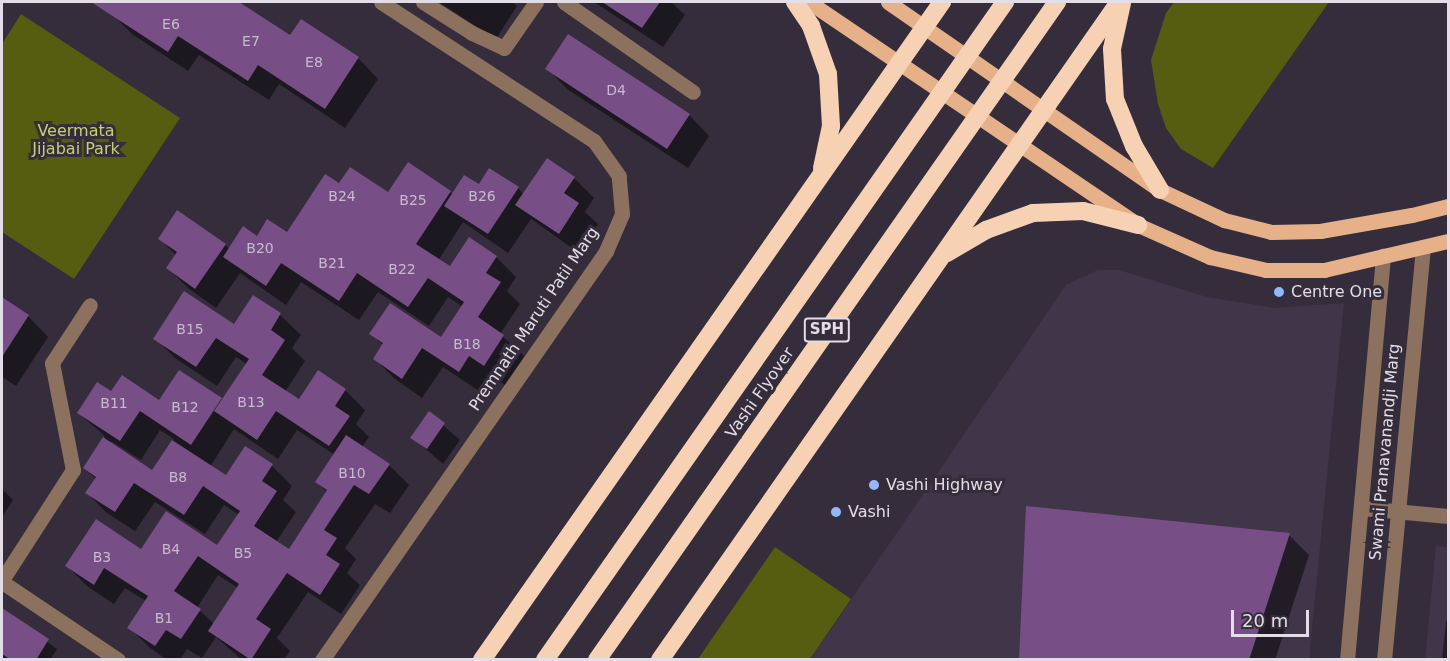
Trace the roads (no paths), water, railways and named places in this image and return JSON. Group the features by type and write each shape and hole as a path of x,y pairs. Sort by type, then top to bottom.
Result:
{"highway":[{"path":"795,2 811,26 828,74 831,126 820,176"},
{"path":"483,660 942,2"},
{"name":"Vashi Flyover","path":"545,660 1005,2"},
{"name":"Vashi Flyover","path":"597,660 1057,2"},
{"path":"660,660 1018,145 1121,2"},
{"path":"1121,2 1112,49 1115,99 1134,146 1160,190"},
{"path":"941,257 986,230 1033,213 1083,211 1138,225"}],"main road":[{"path":"809,2 1138,225 1210,257 1266,270 1324,270 1449,241"},
{"path":"888,2 1160,190 1224,220 1270,232 1320,231 1449,206"}],"street":[{"name":"Premnath Maruti Patil Marg","path":"322,660 606,251 622,214 619,176 594,141 381,2"},
{"path":"423,2 472,33 504,48 536,2"},
{"path":"564,2 693,92"},
{"name":"Swami Pranavanandji Marg","path":"1384,660 1423,247"},
{"name":"Swami Pranavanandji Marg","path":"1347,660 1383,256"},
{"path":"90,305 52,363 73,470 2,581 118,660"},
{"path":"1362,508 1449,516"}],"place":[{"name":"Centre One","path":"1279,292"},
{"name":"Vashi Highway","path":"874,485"},
{"name":"Vashi","path":"836,512"}],"park label":[{"name":"Veermata Jijabai Park","path":"76,140"}]}
